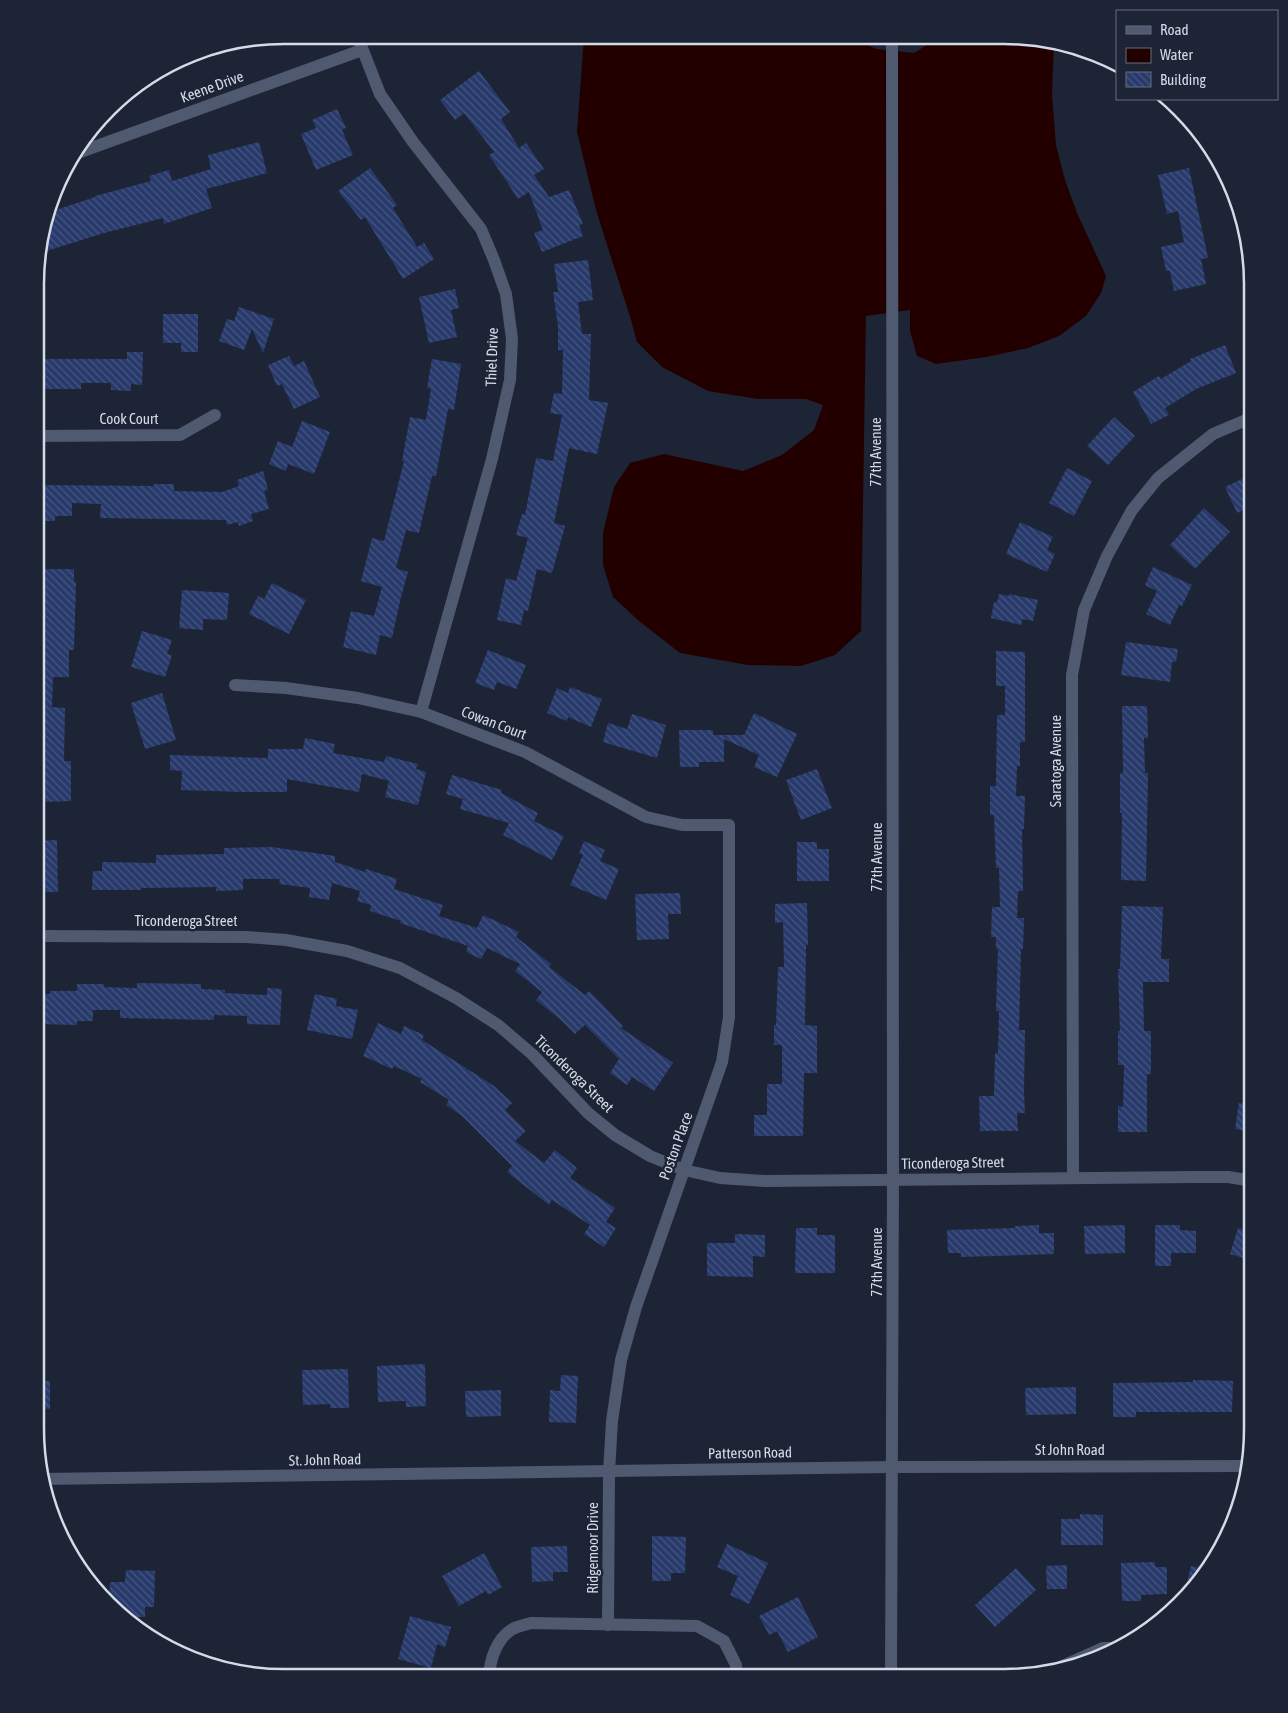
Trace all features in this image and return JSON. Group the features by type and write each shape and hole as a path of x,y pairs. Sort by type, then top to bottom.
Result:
{"street":[{"name":"Thiel Drive","path":"360,44 380,94 413,142 480,229 506,294 512,339 510,380 492,459 421,712"},
{"name":"77th Avenue","path":"891,1669 893,1180 892,44"},
{"name":"Keene Drive","path":"84,151 362,50"},
{"name":"Cook Court","path":"44,436 180,435 216,415"},
{"name":"Saratoga Avenue","path":"1073,1178 1072,676 1084,610 1107,556 1128,518 1158,478 1213,434 1244,421"},
{"name":"Cowan Court","path":"235,685 286,688 358,698 421,712 525,752 646,817 682,825 729,825"},
{"name":"Poston Place","path":"609,1472 612,1421 621,1360 636,1308 722,1062 729,1017 729,825"},
{"name":"Ticonderoga Street","path":"44,936 246,937 286,940 347,951 400,968 456,998 498,1025 532,1054 588,1113 615,1135 650,1156 684,1170 720,1178 765,1181 1195,1176 1244,1180"},
{"name":"St John Road","path":"892,1467 1241,1466"},
{"name":"Patterson Road","path":"609,1472 892,1467"},
{"name":"St. John Road","path":"49,1480 609,1472"},
{"name":"Ridgemoor Drive","path":"608,1625 609,1472"},
{"path":"490,1669 490,1662 497,1645 511,1630 531,1623 697,1626 724,1641 736,1669"}],"water":[{"path":"583,44 866,44 876,49 914,53 928,44 1020,44 1054,49 1052,94 1056,145 1065,180 1077,213 1106,276 1101,293 1086,316 1059,336 1028,348 986,357 936,364 917,356 910,331 910,310 866,316 861,631 835,655 801,666 748,665 680,653 639,621 613,597 603,565 603,533 614,487 630,463 664,454 743,471 782,455 814,430 823,405 806,399 758,399 708,391 662,367 637,342 596,210 577,132"}],"building":[{"path":"479,71 510,112 501,119 519,148 526,143 544,169 534,175 549,197 569,190 583,224 579,225 583,236 542,252 534,233 543,230 529,192 518,199 489,155 494,152 464,113 455,120 440,100"},
{"path":"337,109 346,128 342,130 353,155 316,170 301,134 316,128 312,120"},
{"path":"259,142 267,173 206,189 212,208 164,224 163,218 104,233 46,251 55,210 95,196 151,181 149,176 169,170 172,181 211,169 208,155"},
{"path":"370,168 397,205 393,208 417,247 424,243 434,259 403,279 365,217 361,220 338,191"},
{"path":"1189,168 1208,258 1201,259 1206,284 1174,291 1170,271 1166,271 1161,247 1184,242 1178,211 1167,214 1158,175"},
{"path":"588,260 593,300 578,302 582,334 591,334 589,400 608,403 597,454 569,448 554,523 565,526 552,573 537,569 528,611 524,610 521,625 497,620 506,578 516,581 528,538 516,535 522,514 525,515 536,458 553,461 562,415 550,413 554,393 562,394 563,350 558,350 558,326 553,292 558,292 554,264"},
{"path":"455,289 459,308 451,310 457,337 429,343 419,297"},
{"path":"239,307 274,319 263,353 252,329 244,350 219,341 227,319 234,321"},
{"path":"163,314 198,314 198,352 181,352 181,343 163,343"},
{"path":"1225,345 1236,373 1196,389 1165,408 1169,415 1151,424 1133,392 1159,376 1161,379 1191,361 1190,359"},
{"path":"127,352 143,352 142,385 131,384 131,391 111,390 111,383 81,383 81,389 44,389 44,359 127,359"},
{"path":"289,356 294,366 304,361 320,397 294,409 282,384 277,386 268,365"},
{"path":"432,359 461,364 454,410 448,409 436,476 432,476 419,533 406,530 396,568 408,572 392,638 380,635 376,655 343,647 351,611 374,616 382,587 361,581 372,538 384,541 404,461 402,461 410,417 426,420 431,389 427,388"},
{"path":"1114,417 1135,436 1108,465 1087,446"},
{"path":"302,421 330,432 314,474 288,464 286,471 269,464 278,441 292,447"},
{"path":"1067,468 1092,481 1074,516 1049,503"},
{"path":"263,471 268,489 264,491 269,509 251,514 253,521 239,526 238,522 227,525 226,520 100,518 101,504 72,503 72,516 55,516 55,521 44,521 44,485 154,486 154,484 174,484 174,491 222,492 239,486 237,480"},
{"path":"1244,478 1244,510 1237,513 1225,487"},
{"path":"1204,508 1230,532 1195,569 1170,545"},
{"path":"1020,522 1053,537 1047,550 1055,554 1047,572 1006,554"},
{"path":"1153,567 1192,585 1182,606 1179,605 1170,625 1146,614 1157,591 1145,585"},
{"path":"44,569 74,569 74,582 76,582 74,650 69,650 69,677 53,677 52,707 65,708 64,761 71,761 71,801 44,802"},
{"path":"272,583 306,600 289,634 249,614 258,596 264,599"},
{"path":"182,590 229,593 227,620 203,619 203,630 179,628"},
{"path":"999,594 1009,596 1009,594 1038,600 1033,621 1023,619 1021,625 991,618 994,602 997,602"},
{"path":"142,631 172,640 167,654 172,655 165,677 131,667"},
{"path":"1126,642 1178,649 1176,662 1172,662 1170,682 1121,675"},
{"path":"488,650 526,665 516,689 497,682 494,690 475,683"},
{"path":"996,651 1025,652 1025,742 1020,742 1020,766 1017,766 1016,796 1025,796 1024,829 1022,829 1023,891 1018,891 1017,918 1024,918 1023,949 1021,949 1019,1030 1025,1030 1025,1113 1017,1113 1018,1131 980,1131 979,1096 994,1096 995,1053 998,1053 999,1011 996,1011 998,949 996,949 996,937 991,937 992,907 1000,907 999,868 996,868 994,815 990,815 990,786 996,786 997,715 1005,715 1005,686 996,686"},
{"path":"570,687 602,699 591,727 568,717 567,721 547,713 557,688 568,693"},
{"path":"162,693 176,740 145,749 131,703"},
{"path":"1122,706 1147,706 1148,738 1144,738 1145,773 1148,773 1146,881 1121,880 1122,813 1120,813 1120,773 1123,773"},
{"path":"754,713 797,734 777,777 754,767 759,755 724,739 724,762 699,762 699,767 680,767 679,730 713,730 713,735 744,735"},
{"path":"632,714 666,725 657,758 603,742 608,723 627,729"},
{"path":"305,738 335,744 333,753 384,762 386,756 418,764 416,769 426,772 418,805 385,797 389,781 362,774 359,792 287,779 287,792 241,792 181,790 182,771 170,770 170,755 268,758 268,749 303,749"},
{"path":"817,769 832,808 801,820 786,780"},
{"path":"452,775 502,790 501,793 538,813 534,821 564,836 552,860 503,835 509,823 460,809 463,799 446,794"},
{"path":"57,840 58,892 44,892 44,841"},
{"path":"584,841 605,850 600,861 619,869 606,900 570,885 583,855 579,853"},
{"path":"797,842 817,842 817,849 829,849 829,881 797,881"},
{"path":"272,847 335,856 335,862 365,872 366,869 397,879 394,889 443,905 439,916 477,928 483,915 519,932 516,937 551,964 549,967 585,995 589,991 623,1026 621,1028 673,1063 654,1091 632,1077 627,1085 610,1073 619,1059 585,1025 575,1034 536,1000 542,992 515,971 520,964 487,948 481,959 466,952 468,946 370,911 371,905 357,901 360,891 332,883 329,900 309,897 310,888 279,884 280,879 243,879 243,890 216,891 216,887 92,890 93,871 102,871 102,862 156,863 156,855 224,854 224,848"},
{"path":"680,893 681,914 668,914 669,939 637,940 635,894"},
{"path":"807,903 808,945 806,945 805,1025 817,1026 817,1073 804,1073 803,1136 754,1136 754,1115 767,1115 767,1084 782,1084 782,1045 774,1045 774,1025 776,1025 778,967 784,967 783,922 775,923 775,904"},
{"path":"1122,906 1163,907 1161,959 1169,959 1169,982 1143,982 1144,1031 1151,1031 1151,1074 1147,1074 1147,1132 1118,1132 1118,1106 1123,1107 1124,1065 1118,1065 1118,1031 1120,1031 1118,969 1120,969"},
{"path":"137,983 201,984 201,989 225,990 225,993 267,995 267,988 282,989 280,1025 247,1024 247,1016 214,1015 214,1020 120,1018 120,1010 93,1010 93,1021 77,1021 77,1025 44,1024 44,994 50,994 50,991 77,991 77,984 104,984 104,987 137,988"},
{"path":"315,994 337,999 336,1006 358,1010 352,1039 307,1030"},
{"path":"378,1023 401,1034 404,1026 424,1035 422,1040 494,1086 512,1103 505,1110 526,1131 515,1141 544,1163 555,1150 577,1168 570,1178 615,1208 606,1222 616,1228 604,1247 584,1234 590,1225 552,1200 549,1205 507,1172 512,1166 462,1116 446,1105 449,1100 420,1082 422,1079 394,1066 392,1069 363,1056"},
{"path":"1239,1103 1244,1104 1244,1130 1235,1129"},
{"path":"1039,1225 1039,1233 1054,1233 1054,1254 961,1257 961,1253 948,1253 947,1230 1015,1228 1015,1226"},
{"path":"1125,1225 1125,1253 1085,1254 1084,1226"},
{"path":"1155,1225 1180,1225 1180,1230 1196,1231 1196,1253 1171,1253 1171,1266 1155,1266"},
{"path":"796,1228 817,1228 817,1235 835,1235 835,1273 795,1273"},
{"path":"1238,1228 1244,1230 1244,1258 1230,1254"},
{"path":"735,1234 765,1235 765,1257 753,1256 753,1277 707,1276 707,1243 735,1243"},
{"path":"425,1364 426,1406 406,1407 406,1401 378,1402 377,1366"},
{"path":"348,1369 349,1408 330,1408 330,1404 303,1405 302,1370"},
{"path":"561,1375 578,1376 576,1423 549,1422 550,1390 560,1391"},
{"path":"1193,1380 1233,1381 1232,1412 1136,1412 1136,1417 1113,1417 1113,1383 1193,1382"},
{"path":"44,1381 50,1381 50,1409 44,1409"},
{"path":"1076,1387 1076,1414 1026,1415 1025,1388"},
{"path":"501,1390 501,1416 466,1417 465,1391"},
{"path":"1080,1514 1103,1515 1103,1545 1061,1545 1061,1519 1080,1519"},
{"path":"652,1536 686,1537 685,1573 671,1573 671,1581 652,1581"},
{"path":"727,1544 768,1563 749,1604 730,1595 738,1576 717,1567"},
{"path":"567,1546 568,1572 553,1572 553,1581 532,1582 531,1547"},
{"path":"484,1553 502,1587 488,1595 486,1591 459,1606 442,1576"},
{"path":"1155,1562 1155,1567 1167,1567 1167,1594 1141,1595 1141,1601 1122,1601 1121,1563"},
{"path":"1067,1565 1067,1589 1047,1589 1046,1566"},
{"path":"1191,1566 1200,1568 1195,1575 1186,1585"},
{"path":"1016,1568 1036,1590 995,1627 975,1605"},
{"path":"126,1570 155,1571 154,1607 145,1607 145,1617 135,1618 109,1594 110,1582 125,1582"},
{"path":"798,1597 818,1637 788,1652 777,1631 769,1635 759,1616"},
{"path":"410,1616 451,1627 445,1647 437,1644 431,1668 398,1659"}]}
